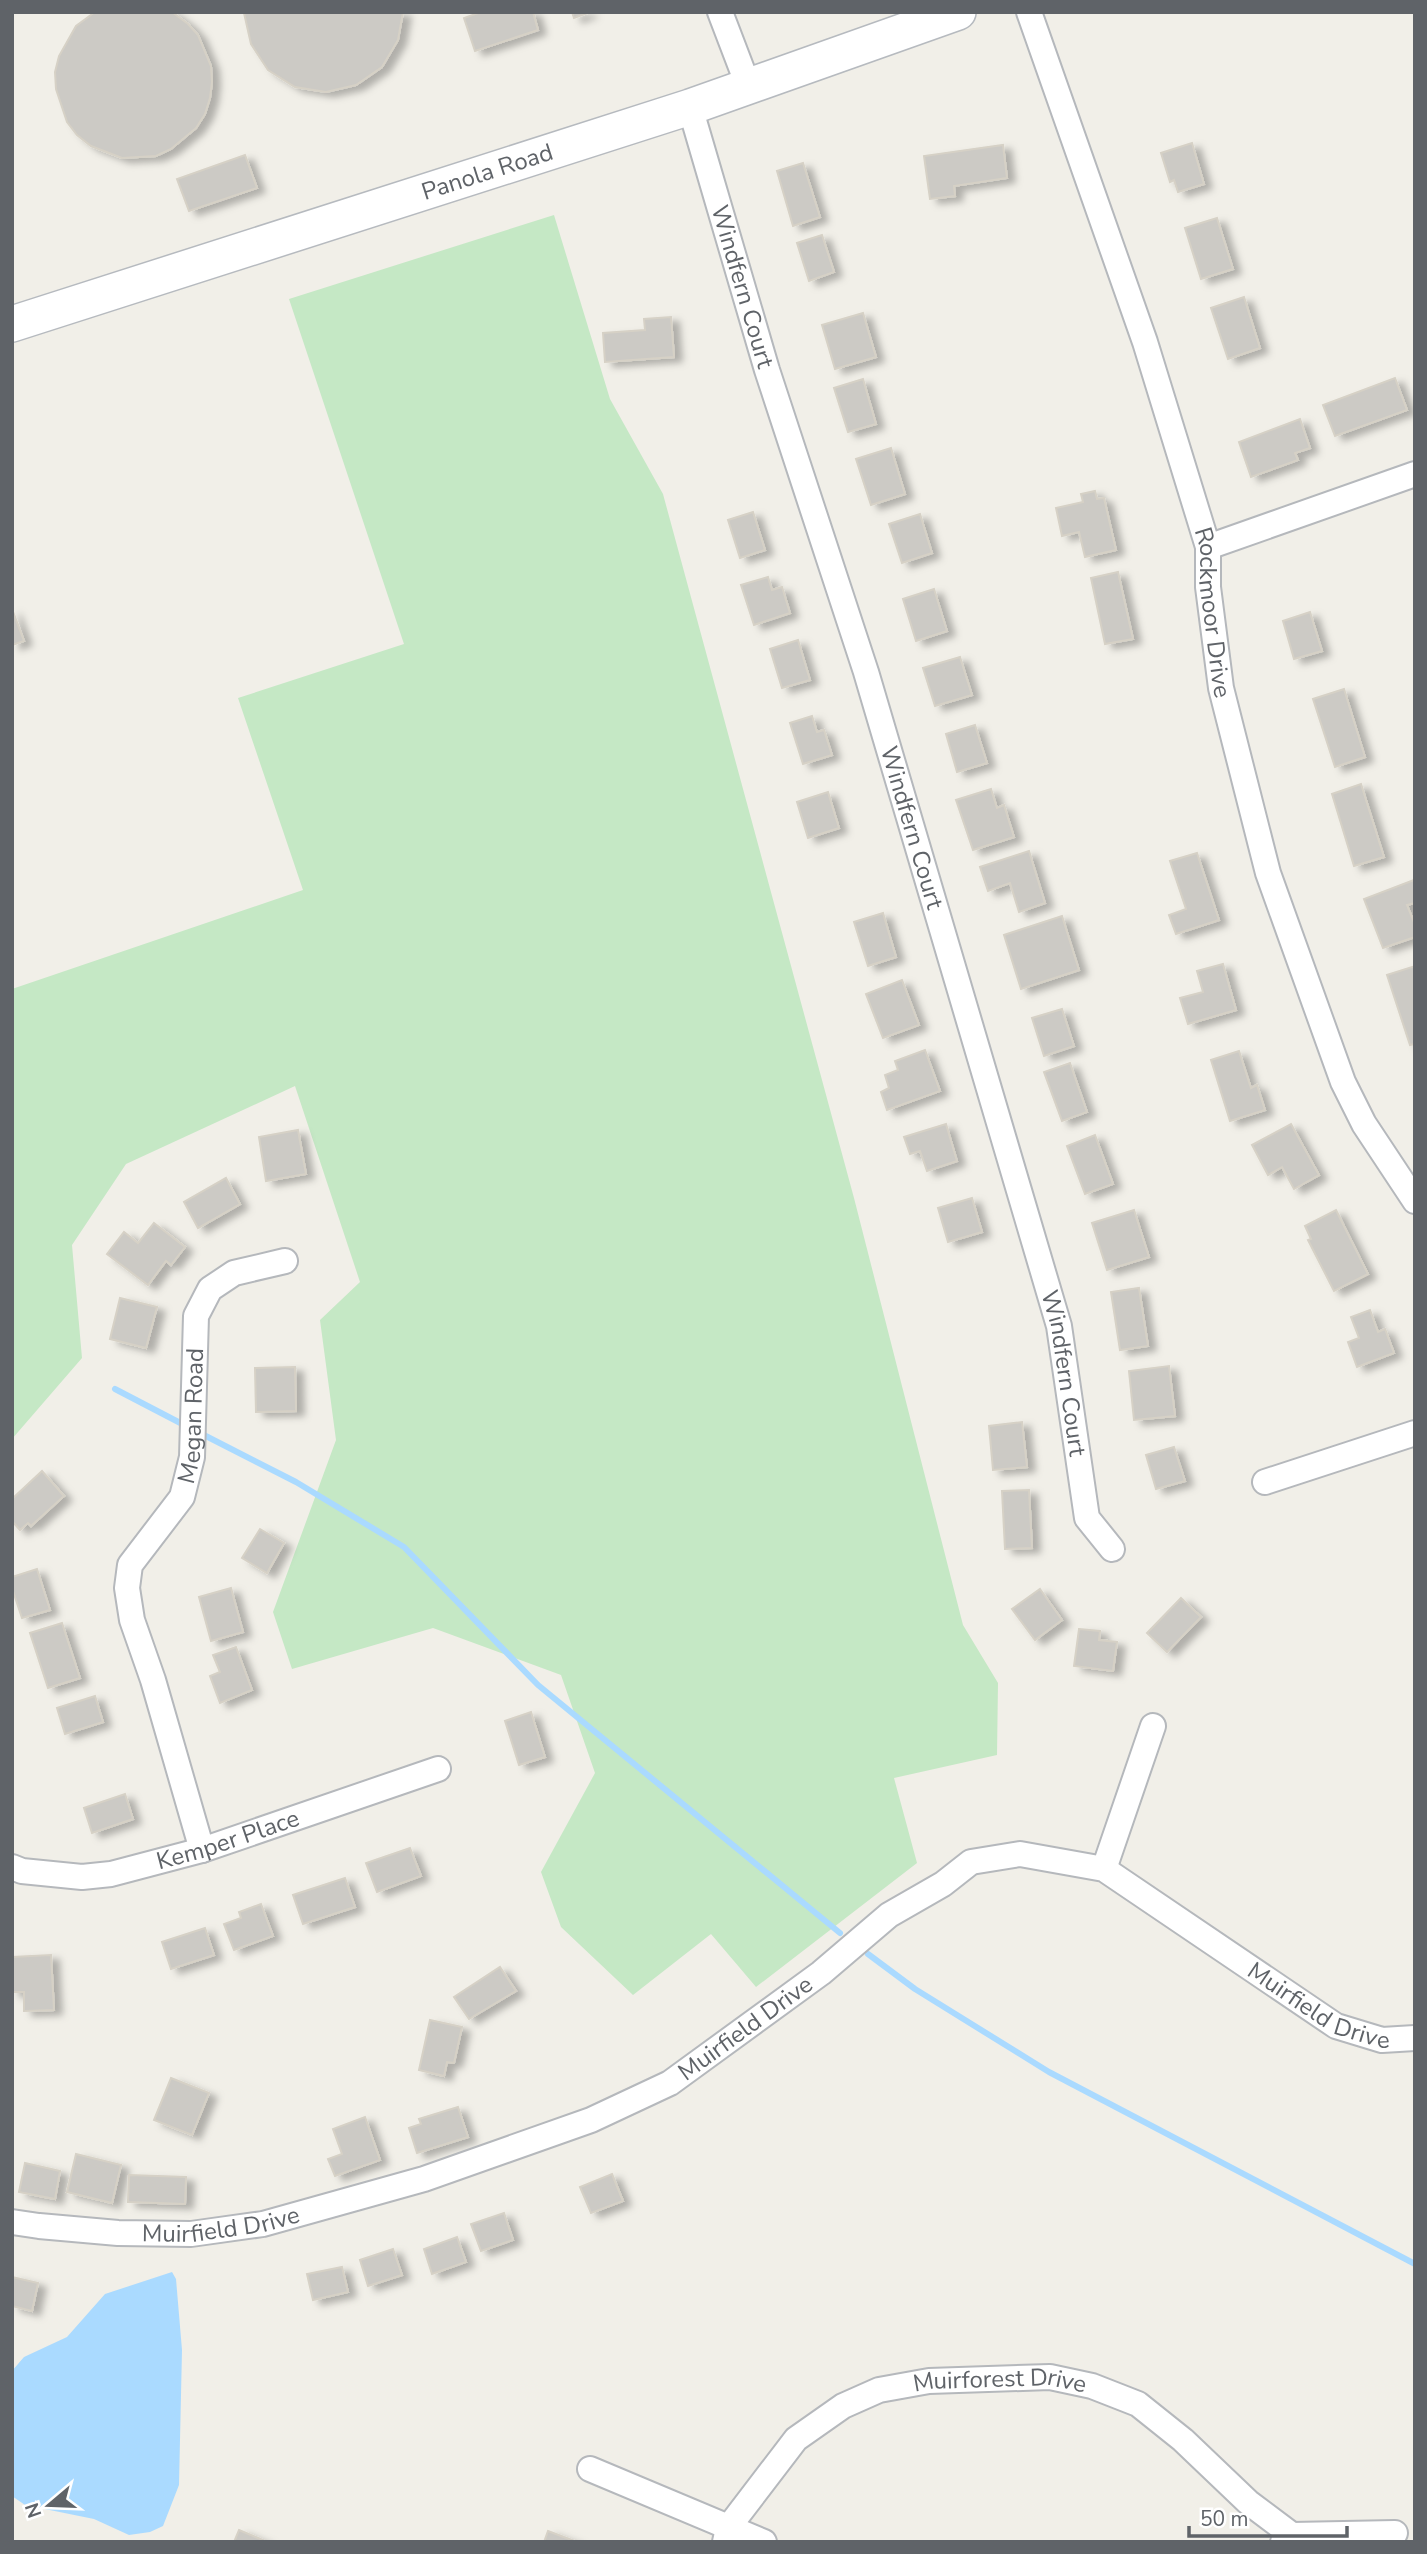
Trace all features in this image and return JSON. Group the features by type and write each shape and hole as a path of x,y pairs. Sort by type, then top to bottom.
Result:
{"main road":[{"name":"Panola Road","path":"12,324 691,107 958,12"}],"street":[{"path":"720,12 748,88"},
{"name":"Rockmoor Drive","path":"1029,12 1145,342 1208,547 1208,587 1221,688 1268,873 1343,1082 1364,1124 1415,1201"},
{"name":"Windfern Court","path":"691,107 767,370 866,672 1059,1326 1087,1518 1112,1549"},
{"path":"1208,547 1415,474"},
{"name":"Megan Road","path":"202,1850 153,1680 132,1620 127,1588 130,1565 182,1497 192,1457 196,1316 210,1289 234,1273 285,1261"},
{"path":"1265,1482 1415,1433"},
{"path":"1104,1869 1153,1726"},
{"name":"Kemper Place","path":"12,1867 22,1871 82,1877 111,1874 202,1850 439,1769"},
{"name":"Muirfield Drive","path":"12,2221 39,2227 118,2233 191,2234 263,2224 424,2179 591,2120 670,2083 821,1973 889,1915 943,1884 971,1862 1020,1854 1104,1869 1336,2026 1382,2040 1415,2038"},
{"name":"Muirforest Drive","path":"726,2535 796,2439 843,2406 879,2390 929,2381 1050,2377 1092,2386 1138,2404 1183,2440 1288,2538"},
{"path":"590,2469 726,2535 764,2542"},
{"path":"1288,2538 1395,2533"}],"green space":[{"path":"554,215 610,399 663,494 854,1198 963,1625 998,1683 997,1755 894,1778 917,1863 756,1987 711,1934 633,1995 561,1927 541,1872 595,1773 561,1675 433,1628 292,1669 273,1612 336,1440 320,1320 360,1282 295,1086 126,1164 72,1245 82,1358 12,1439 12,989 303,890 238,698 404,644 289,299"}],"water":[{"path":"172,2272 176,2279 182,2350 179,2485 163,2526 150,2532 129,2535 94,2519 25,2505 12,2496 12,2371 24,2357 67,2337 105,2294"}],"building":[{"path":"95,12 172,12 198,35 211,66 210,98 205,114 196,128 171,149 156,156 122,158 91,146 77,135 67,122 56,89 55,72 59,56 76,26"},
{"path":"403,12 398,40 382,67 356,85 326,92 295,87 268,70 251,44 244,13"},
{"path":"481,12 533,12 538,30 475,51 464,18"},
{"path":"572,12 590,12 574,18"},
{"path":"1192,143 1204,184 1178,192 1174,180 1170,182 1161,153"},
{"path":"1003,145 1007,178 954,186 955,196 930,199 924,156"},
{"path":"245,155 257,188 189,211 177,179"},
{"path":"803,163 820,217 793,226 777,171"},
{"path":"1217,218 1233,269 1201,279 1185,228"},
{"path":"822,235 834,272 809,281 797,243"},
{"path":"1244,297 1260,348 1228,359 1211,308"},
{"path":"863,313 876,357 835,369 822,325"},
{"path":"671,317 674,357 605,362 603,333 645,330 644,319"},
{"path":"1395,378 1407,410 1335,436 1323,405"},
{"path":"863,379 876,424 848,432 834,388"},
{"path":"1300,419 1310,448 1295,453 1298,460 1251,477 1239,442"},
{"path":"891,448 905,494 871,505 856,459"},
{"path":"1095,491 1097,499 1104,498 1116,550 1085,557 1079,532 1062,536 1056,508 1083,502 1081,494"},
{"path":"753,512 765,550 740,558 728,520"},
{"path":"920,514 932,553 902,563 889,524"},
{"path":"1118,572 1133,639 1105,644 1091,578"},
{"path":"768,577 772,590 782,587 790,613 754,625 741,585"},
{"path":"934,589 947,631 916,641 903,599"},
{"path":"12,609 24,641 12,645"},
{"path":"1310,612 1322,651 1294,659 1283,621"},
{"path":"798,640 810,680 782,688 770,649"},
{"path":"960,657 972,695 935,706 923,668"},
{"path":"1344,689 1365,757 1335,767 1313,699"},
{"path":"812,716 817,732 824,730 832,755 803,764 790,723"},
{"path":"975,725 987,763 957,772 946,734"},
{"path":"1361,784 1384,857 1354,866 1332,794"},
{"path":"991,789 997,808 1004,805 1014,837 973,850 956,800"},
{"path":"828,792 839,828 808,838 797,802"},
{"path":"1029,851 1045,903 1019,912 1010,883 988,891 980,867"},
{"path":"1197,853 1219,920 1176,934 1169,915 1186,909 1170,861"},
{"path":"1414,880 1415,903 1407,905 1415,925 1415,937 1383,948 1364,899"},
{"path":"883,913 896,957 868,966 854,922"},
{"path":"1062,916 1079,970 1021,989 1004,935"},
{"path":"1223,964 1236,1010 1188,1024 1180,998 1203,992 1197,971"},
{"path":"1415,966 1415,1044 1410,1045 1387,975"},
{"path":"902,980 919,1025 883,1038 866,994"},
{"path":"1062,1009 1074,1046 1044,1056 1032,1018"},
{"path":"925,1050 940,1091 887,1110 881,1092 889,1088 885,1075 898,1070 895,1061"},
{"path":"1239,1051 1251,1088 1257,1085 1265,1110 1230,1121 1211,1060"},
{"path":"1070,1063 1087,1112 1062,1121 1044,1072"},
{"path":"946,1124 957,1161 927,1171 920,1151 910,1154 904,1137"},
{"path":"1291,1124 1319,1175 1294,1189 1282,1167 1268,1175 1252,1145"},
{"path":"298,1130 306,1174 266,1181 259,1137"},
{"path":"1095,1135 1113,1184 1085,1194 1067,1146"},
{"path":"226,1178 240,1204 198,1228 184,1202"},
{"path":"972,1198 982,1232 948,1242 938,1208"},
{"path":"1134,1210 1149,1257 1107,1270 1092,1223"},
{"path":"1336,1210 1368,1274 1334,1291 1308,1240 1311,1239 1305,1226"},
{"path":"154,1223 185,1247 171,1265 166,1261 148,1285 107,1254 124,1232 138,1243"},
{"path":"1139,1288 1148,1346 1120,1350 1111,1292"},
{"path":"120,1298 157,1307 146,1348 110,1339"},
{"path":"1370,1310 1378,1332 1385,1329 1394,1353 1357,1367 1348,1342 1359,1338 1351,1317"},
{"path":"1169,1366 1175,1416 1134,1420 1129,1371"},
{"path":"295,1367 296,1411 256,1412 255,1368"},
{"path":"1022,1422 1027,1467 993,1470 989,1426"},
{"path":"1174,1447 1185,1481 1156,1489 1146,1455"},
{"path":"42,1471 64,1496 31,1526 28,1523 20,1530 12,1521 12,1499"},
{"path":"1029,1490 1032,1548 1005,1549 1002,1491"},
{"path":"260,1529 284,1543 267,1573 242,1558"},
{"path":"37,1569 50,1610 22,1618 12,1588 12,1577"},
{"path":"231,1588 243,1632 211,1641 199,1597"},
{"path":"1040,1589 1062,1620 1035,1640 1012,1609"},
{"path":"1181,1598 1201,1617 1167,1652 1147,1633"},
{"path":"62,1623 80,1678 48,1688 30,1633"},
{"path":"1079,1629 1100,1631 1099,1640 1117,1642 1113,1671 1074,1666"},
{"path":"236,1647 252,1690 220,1703 210,1676 220,1672 213,1655"},
{"path":"95,1696 103,1722 65,1734 57,1708"},
{"path":"531,1712 545,1757 519,1765 505,1721"},
{"path":"125,1794 133,1819 92,1833 84,1808"},
{"path":"410,1848 421,1876 377,1892 366,1863"},
{"path":"345,1878 355,1907 303,1924 293,1895"},
{"path":"261,1904 273,1936 234,1950 224,1924 241,1918 239,1912"},
{"path":"205,1928 214,1955 171,1969 162,1942"},
{"path":"51,1955 54,2010 24,2011 24,1992 12,1992 12,1957"},
{"path":"500,1967 516,1991 469,2019 454,1997"},
{"path":"430,2020 462,2027 454,2063 447,2062 444,2076 419,2070"},
{"path":"171,2078 209,2093 192,2135 154,2120"},
{"path":"458,2107 468,2137 417,2153 409,2128 421,2124 419,2119"},
{"path":"365,2117 380,2160 335,2176 328,2159 342,2154 333,2129"},
{"path":"76,2154 121,2165 112,2203 67,2192"},
{"path":"25,2163 60,2171 55,2199 19,2192"},
{"path":"612,2174 623,2201 591,2213 580,2187"},
{"path":"129,2175 186,2177 185,2204 128,2202"},
{"path":"504,2213 513,2240 481,2251 471,2224"},
{"path":"457,2237 466,2262 432,2274 424,2249"},
{"path":"393,2249 402,2275 368,2286 360,2260"},
{"path":"342,2267 348,2292 313,2300 307,2274"},
{"path":"12,2277 38,2283 32,2311 12,2306"},
{"path":"239,2530 265,2541 265,2542 234,2542"},
{"path":"548,2531 577,2542 544,2542"}],"waterway":[{"path":"115,1389 188,1427"},
{"path":"198,1432 296,1482 404,1547 538,1685 840,1933"},
{"path":"868,1954 915,1989 1049,2072 1415,2264"}]}
